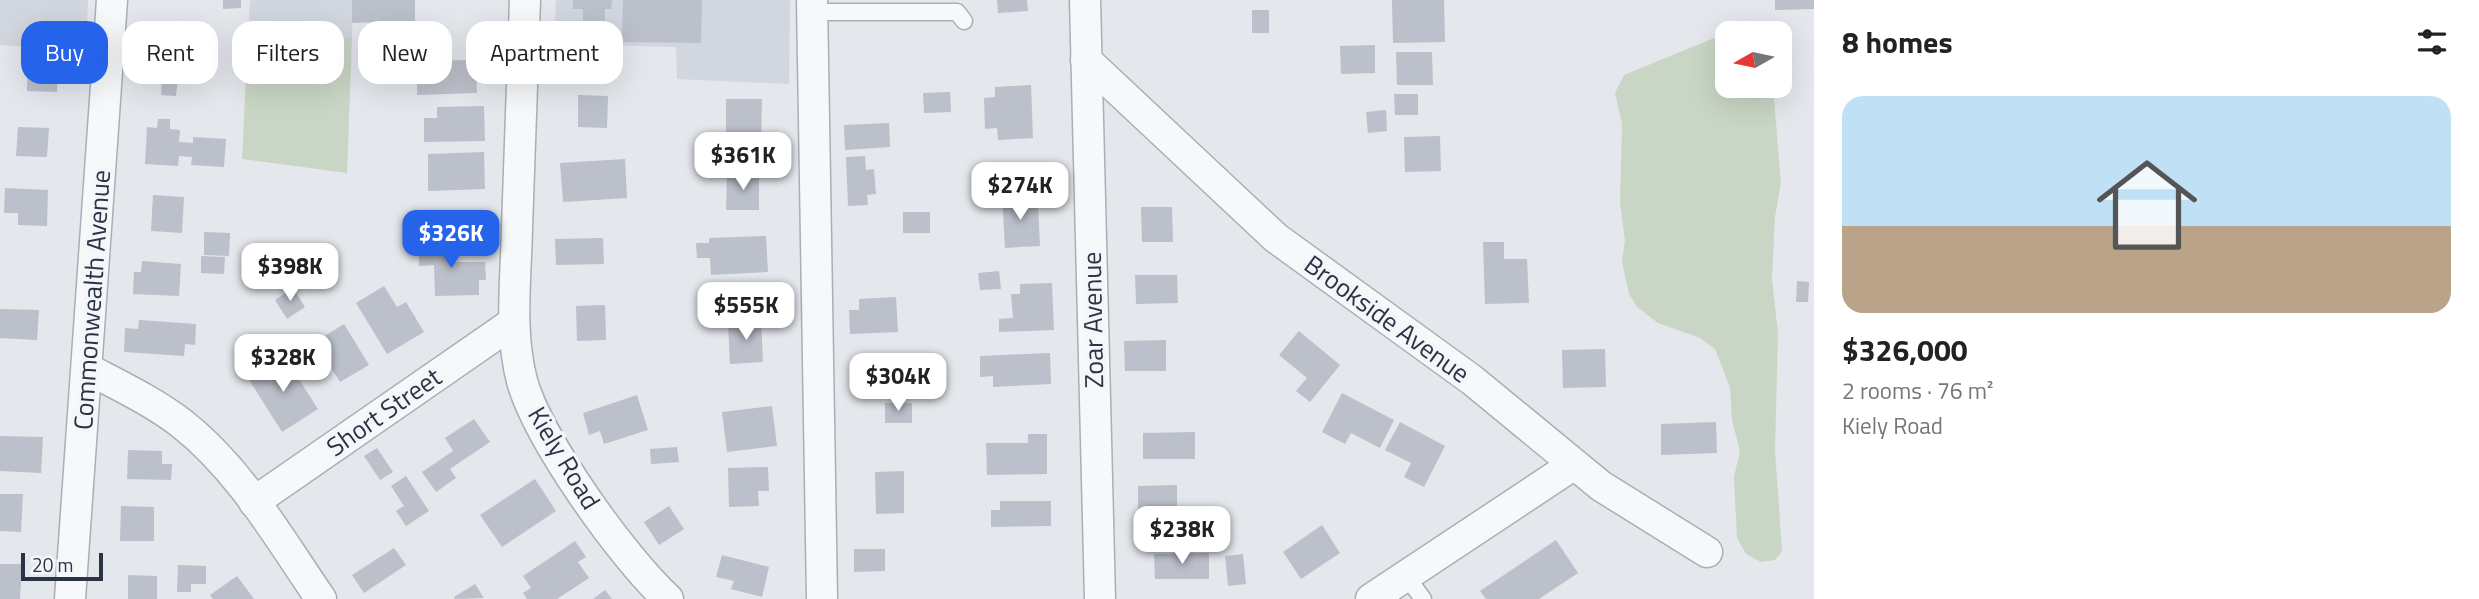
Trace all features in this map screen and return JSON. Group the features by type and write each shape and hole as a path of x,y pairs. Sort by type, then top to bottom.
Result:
{"street":[{"name":"Commonwealth Avenue","path":"69,599 88,369 112,0"},
{"name":"Kiely Road","path":"525,0 514,322 522,378 538,423 609,530 650,583 668,599"},
{"name":"Zoar Avenue","path":"1085,0 1100,599"},
{"path":"812,6 822,599"},
{"name":"Brookside Avenue","path":"1086,60 1276,238 1472,380 1573,465 1707,552"},
{"name":"Short Street","path":"254,502 514,322"},
{"path":"88,369 140,396 181,424 231,471 321,599"},
{"path":"1371,599 1415,587 1573,465"}],"lane":[{"path":"812,6 957,12 964,21"}],"shaded area":[{"path":"0,0 88,0 87,21 21,21 21,46 0,45"},
{"path":"250,0 353,0 352,37 344,37 344,21 249,21"},
{"path":"556,0 790,0 789,84 677,79 676,47 623,46 623,21 555,21"}],"green space":[{"path":"344,37 352,37 347,173 242,159 246,84 344,84"},
{"path":"1715,38 1715,98 1774,98 1781,183 1775,217 1772,278 1778,334 1775,450 1782,551 1775,560 1761,562 1746,554 1737,538 1734,477 1740,451 1732,420 1730,388 1715,349 1700,338 1658,323 1637,307 1629,294 1622,262 1625,240 1620,203 1622,124 1615,93 1624,75"}],"building":[{"path":"223,0 241,0 241,8 223,9"},
{"path":"352,0 415,0 415,21 352,23"},
{"path":"573,0 612,0 611,9 605,9 605,21 583,21 583,9 573,9"},
{"path":"623,0 702,0 701,43 623,42"},
{"path":"997,0 1027,0 1028,11 998,13"},
{"path":"1392,0 1444,0 1445,42 1393,43"},
{"path":"1775,0 1814,0 1814,9 1775,10"},
{"path":"1252,10 1269,10 1269,33 1252,33"},
{"path":"1375,45 1375,73 1341,74 1340,46"},
{"path":"1396,52 1432,52 1433,85 1397,85"},
{"path":"452,60 466,60 466,84 477,84 477,93 417,95 417,84 452,84"},
{"path":"27,84 57,84 57,92 27,91"},
{"path":"162,84 177,84 176,96 161,95"},
{"path":"1031,85 1033,138 998,140 997,128 985,129 984,98 995,97 995,87"},
{"path":"950,92 951,112 924,113 923,93"},
{"path":"1394,94 1418,94 1418,115 1395,115"},
{"path":"578,95 608,96 607,128 578,127"},
{"path":"726,99 762,99 761,146 726,146"},
{"path":"484,106 485,141 424,142 424,118 437,118 437,107"},
{"path":"1386,110 1387,131 1368,133 1366,112"},
{"path":"158,119 170,119 170,129 180,130 179,142 193,143 193,137 226,139 224,167 191,165 192,157 179,156 178,166 145,164 147,127 157,128"},
{"path":"889,123 890,147 845,150 844,125"},
{"path":"18,127 49,128 47,157 16,156"},
{"path":"1440,136 1441,171 1405,172 1404,137"},
{"path":"484,152 485,189 428,191 428,154"},
{"path":"865,156 866,170 874,169 876,194 867,195 868,205 848,206 846,157"},
{"path":"625,159 627,198 563,202 560,163"},
{"path":"727,173 759,173 759,210 726,210"},
{"path":"5,188 48,190 47,226 18,225 18,213 4,213"},
{"path":"1023,194 1024,205 1038,204 1040,246 1005,248 1002,195"},
{"path":"153,195 184,197 182,233 151,231"},
{"path":"1141,207 1172,207 1173,242 1142,242"},
{"path":"903,212 930,212 930,233 903,233"},
{"path":"204,232 230,233 229,256 204,255"},
{"path":"766,236 768,272 711,275 710,258 697,258 696,243 709,243 709,238"},
{"path":"603,238 604,264 556,265 555,239"},
{"path":"456,241 456,262 485,262 486,280 479,280 479,295 435,296 434,265 419,266 419,242"},
{"path":"1483,242 1504,242 1504,259 1527,259 1529,303 1485,304"},
{"path":"201,256 225,257 224,274 201,273"},
{"path":"142,261 181,264 179,296 133,294 134,272 141,272"},
{"path":"999,271 1001,289 980,290 978,273"},
{"path":"1135,275 1177,275 1178,303 1136,304"},
{"path":"1797,281 1809,282 1808,302 1796,302"},
{"path":"1052,283 1054,330 999,332 999,319 1013,318 1011,294 1020,294 1020,284"},
{"path":"384,286 397,307 406,302 424,332 387,354 356,303"},
{"path":"293,288 305,307 287,319 275,300"},
{"path":"896,297 898,332 850,334 849,310 859,310 859,299"},
{"path":"605,305 606,340 577,341 576,306"},
{"path":"0,309 39,310 37,340 0,338"},
{"path":"139,320 196,324 195,345 185,344 184,356 124,352 125,328 138,329"},
{"path":"761,320 763,362 730,364 728,322"},
{"path":"344,324 369,365 340,382 315,342"},
{"path":"1299,331 1340,365 1310,402 1296,391 1307,378 1279,355"},
{"path":"1166,340 1166,371 1125,371 1124,341"},
{"path":"1605,349 1606,387 1563,388 1562,350"},
{"path":"1050,353 1051,384 993,387 993,376 980,377 980,356"},
{"path":"897,354 900,390 870,393 868,357"},
{"path":"284,356 318,409 282,432 248,378"},
{"path":"1342,393 1394,420 1380,448 1351,433 1345,444 1322,432"},
{"path":"637,395 648,430 604,444 600,431 589,435 583,413"},
{"path":"885,403 912,403 912,423 885,423"},
{"path":"772,406 777,446 727,452 722,412"},
{"path":"474,419 490,442 450,469 456,478 436,492 422,472 453,451 445,438"},
{"path":"1400,422 1445,446 1424,487 1404,477 1411,463 1385,450"},
{"path":"1716,422 1717,453 1661,455 1661,424"},
{"path":"1195,432 1195,459 1143,459 1143,433"},
{"path":"1028,434 1047,434 1047,474 987,475 986,443 1028,443"},
{"path":"0,436 43,437 41,473 0,471"},
{"path":"677,447 679,462 651,464 650,449"},
{"path":"377,448 393,472 380,480 364,456"},
{"path":"128,450 162,451 162,464 172,464 171,480 127,479"},
{"path":"768,467 769,491 758,491 759,506 729,507 728,468"},
{"path":"904,471 904,513 876,514 875,472"},
{"path":"406,476 429,511 406,526 396,511 404,506 391,486"},
{"path":"535,479 556,511 502,547 480,515"},
{"path":"1177,485 1177,521 1149,521 1149,509 1138,510 1138,486"},
{"path":"0,494 23,494 21,532 0,531"},
{"path":"1000,501 1051,501 1051,526 991,527 991,510 1000,510"},
{"path":"121,506 154,507 154,541 120,541"},
{"path":"669,506 684,529 659,545 644,522"},
{"path":"1322,525 1340,553 1301,579 1283,552"},
{"path":"1556,540 1578,573 1539,599 1486,599 1480,591"},
{"path":"575,541 586,557 578,562 589,578 557,599 527,599 523,593 531,588 523,576"},
{"path":"394,548 406,565 364,593 352,575"},
{"path":"854,549 885,549 885,571 854,572"},
{"path":"1209,553 1209,579 1155,579 1154,554"},
{"path":"1243,554 1246,584 1228,586 1225,556"},
{"path":"722,555 769,567 762,597 731,589 734,581 716,577"},
{"path":"0,564 22,564 20,599 0,599"},
{"path":"178,565 206,566 206,584 191,584 191,592 177,592"},
{"path":"128,575 157,576 157,599 128,599"},
{"path":"237,576 254,599 213,599 210,595"},
{"path":"475,584 484,598 455,599 454,597"},
{"path":"605,590 612,599 593,599"}]}
